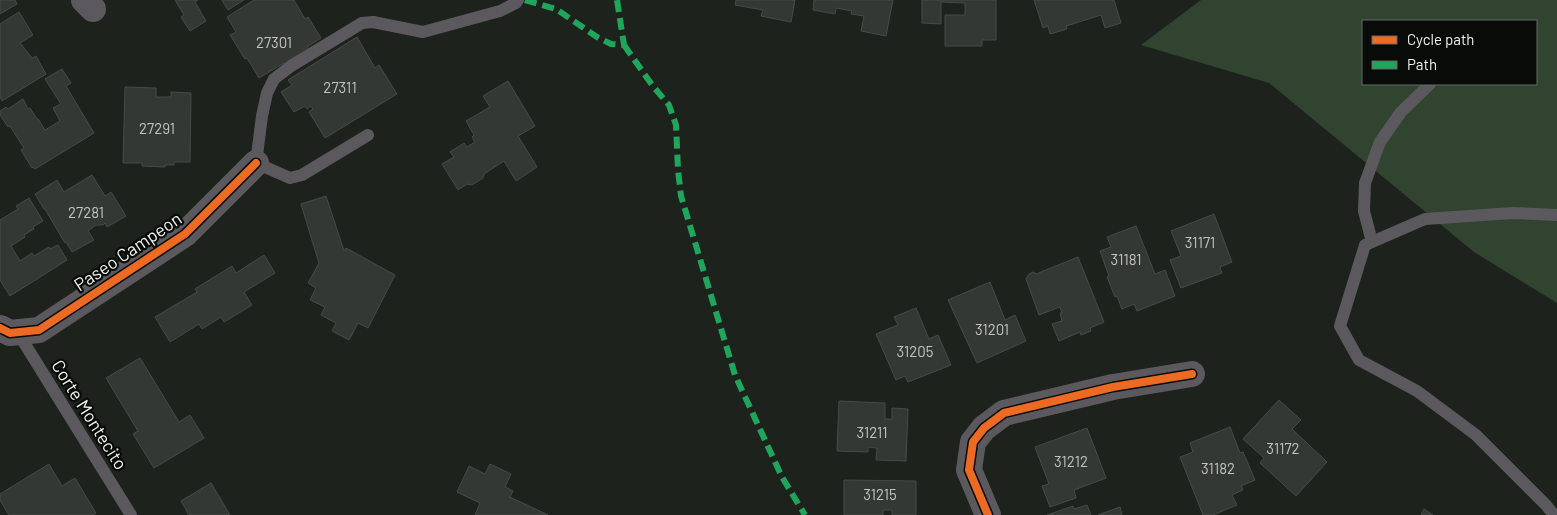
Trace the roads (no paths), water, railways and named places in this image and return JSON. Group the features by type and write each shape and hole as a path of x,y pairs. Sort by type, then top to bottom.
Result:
{"street":[{"name":"Paseo Campeon","path":"9,330 39,330 185,234 256,163"},
{"path":"988,515 969,470 973,442 984,428 1004,414 1113,387 1192,374"}],"lane":[{"path":"368,135 302,175 290,178 256,163 267,93 274,79 290,66 362,24 373,22 423,32 500,11 516,3 518,0"},
{"path":"1372,242 1364,211 1365,183 1380,142 1401,112 1429,85"},
{"path":"1554,515 1476,435 1417,391 1359,360 1340,326 1365,245 1425,219 1513,213 1557,214"},
{"name":"Corte Montecito","path":"9,330 131,515"}]}
